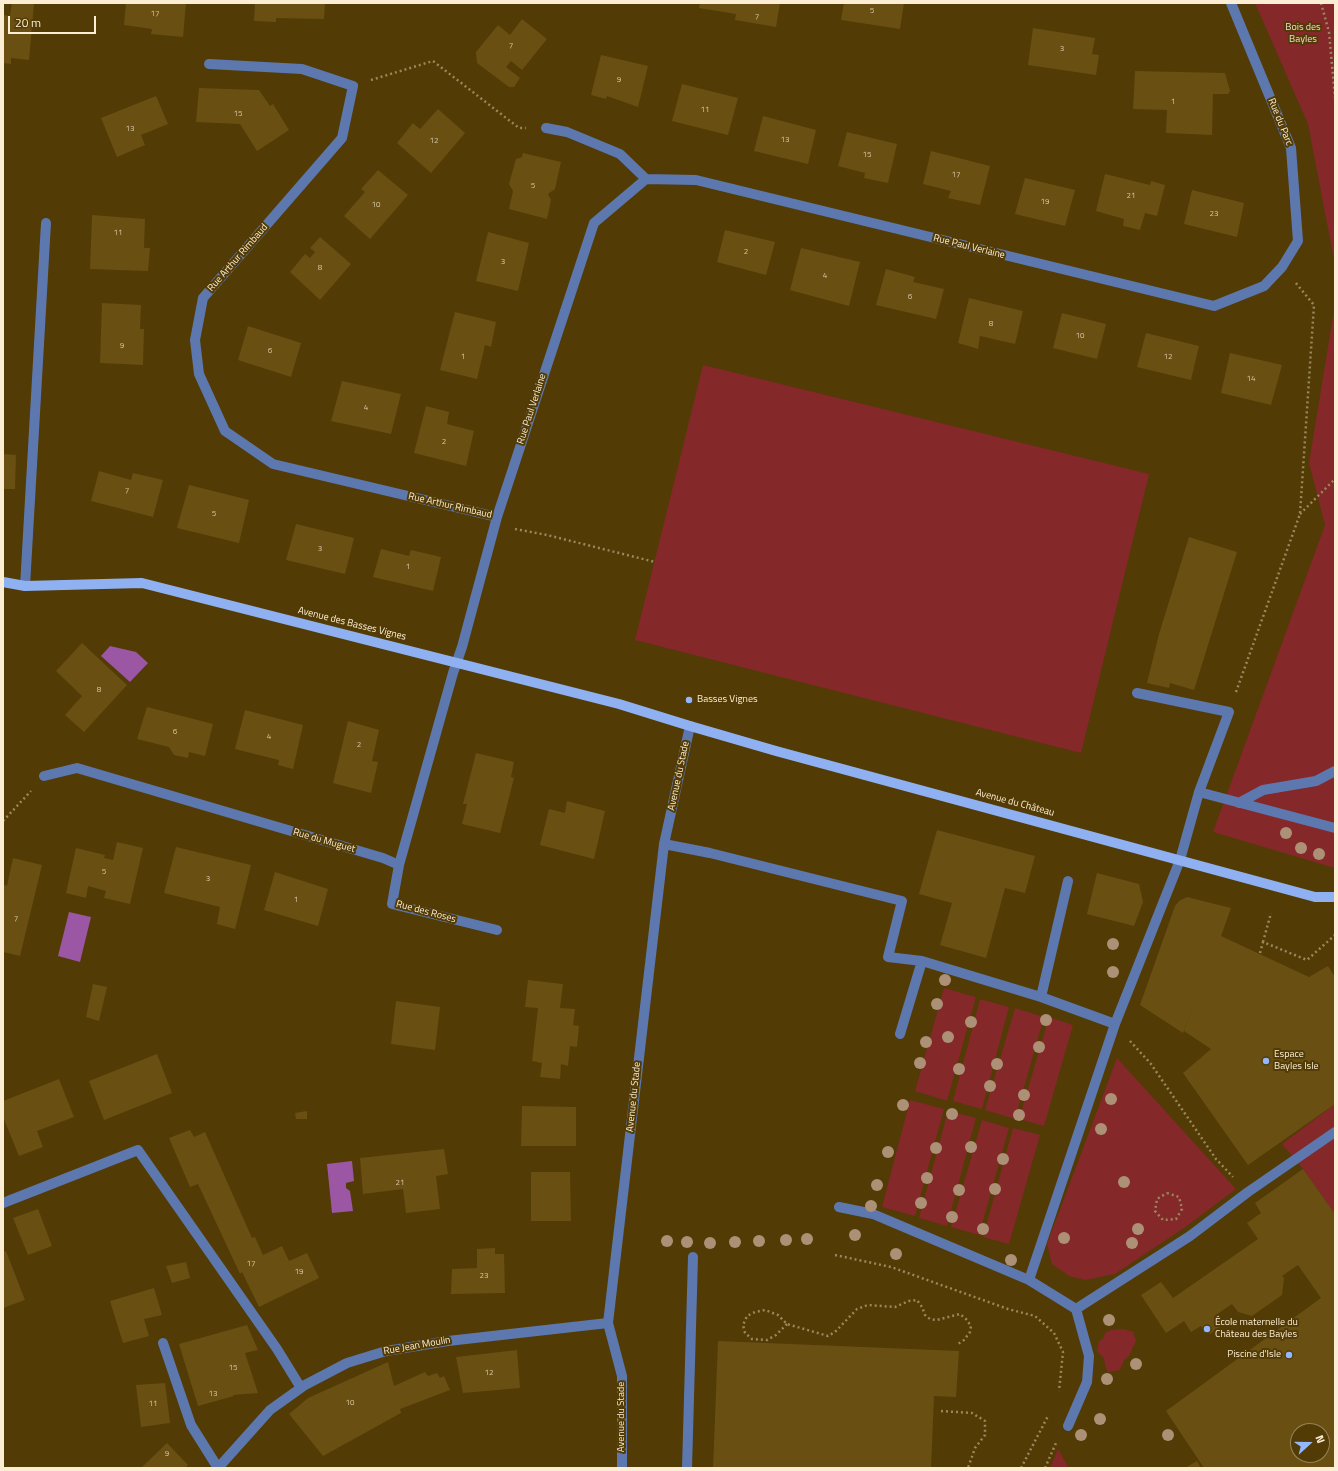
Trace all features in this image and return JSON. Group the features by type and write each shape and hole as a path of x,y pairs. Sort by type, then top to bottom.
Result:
{"main road":[{"name":"Avenue des Basses Vignes","path":"3,582 25,586 142,583 619,704 690,726"},
{"name":"Avenue du Château","path":"690,726 1315,897 1335,897"}],"street":[{"name":"Rue du Parc","path":"1232,3 1291,148 1298,241 1282,267"},
{"path":"209,64 302,69 353,86"},
{"name":"Rue Arthur Rimbaud","path":"353,86 342,138 204,298 195,340 199,374 225,431 273,464 496,521"},
{"path":"546,128 567,132 620,154 646,180"},
{"name":"Rue Paul Verlaine","path":"457,662 496,521 594,223 646,180 696,180 1214,306 1264,286 1282,267"},
{"path":"25,586 46,223"},
{"path":"399,866 457,662"},
{"path":"1029,1280 1115,1024 1180,860 1199,792 1229,712 1137,693"},
{"name":"Avenue du Stade","path":"622,1468 622,1376 608,1323 664,844 690,726"},
{"name":"Rue du Muguet","path":"44,776 77,768 383,858 399,866"},
{"path":"1239,803 1263,790 1316,781 1335,772"},
{"path":"1199,792 1335,828"},
{"path":"664,844 710,853 902,901 888,957 922,961 1041,997 1115,1024"},
{"name":"Rue des Roses","path":"399,866 392,904 497,930"},
{"path":"1041,997 1068,880"},
{"path":"900,1034 922,961"},
{"path":"1076,1308 1190,1236 1248,1192 1335,1132"},
{"path":"3,1203 138,1150 277,1348 301,1388"},
{"path":"839,1207 873,1214 1029,1280 1076,1308 1089,1356 1087,1382 1068,1426"},
{"path":"687,1468 693,1257"},
{"name":"Rue Jean Moulin","path":"218,1468 270,1410 301,1388 347,1363 386,1351 448,1341 608,1323"},
{"path":"163,1343 191,1425 218,1468"}],"path":[{"path":"1321,3 1329,32 1335,98"},
{"path":"353,86 433,61 519,128 546,128"},
{"path":"1229,712 1300,514 1314,305 1282,267"},
{"path":"1300,514 1335,479"},
{"path":"496,521 654,562"},
{"path":"3,821 44,776"},
{"path":"1260,953 1271,913"},
{"path":"1263,942 1307,960 1335,935"},
{"path":"1115,1024 1151,1064 1216,1159 1248,1192"},
{"path":"1167,1193 1179,1197 1182,1209 1176,1219 1163,1220 1155,1211 1157,1199 1167,1193"},
{"path":"835,1255 891,1267 1008,1309 1035,1316 1054,1333 1063,1352 1059,1395"},
{"path":"788,1324 776,1335 767,1340 752,1340 745,1333 743,1325 747,1316 755,1312 765,1310 778,1315 788,1324 828,1336 857,1309 868,1305 895,1307 908,1301 916,1300 922,1307 925,1316 930,1319 937,1320 960,1314 966,1319 971,1326 970,1332 964,1340 958,1344"},
{"path":"941,1411 972,1413 985,1422 985,1435 975,1448 968,1468"},
{"path":"1020,1468 1048,1415"},
{"path":"1045,1468 1054,1447 1068,1426"}],"green space":[{"name":"Bois des Bayles","path":"1255,3 1335,3 1335,265 1308,124"},
{"path":"1335,304 1335,868 1213,832 1325,525 1309,463"},
{"path":"703,365 1149,474 1081,753 635,640"},
{"path":"944,988 976,997 947,1101 915,1091"},
{"path":"980,999 1009,1007 982,1109 953,1101"},
{"path":"1015,1008 1044,1017 1015,1119 985,1110"},
{"path":"1049,1017 1073,1025 1044,1126 1019,1119"},
{"path":"1117,1058 1236,1189 1184,1228 1115,1274 1085,1280 1069,1276 1052,1264 1047,1244"},
{"path":"910,1100 944,1109 915,1216 882,1207"},
{"path":"1335,1104 1335,1214 1303,1169 1282,1144"},
{"path":"948,1111 976,1118 947,1226 919,1218"},
{"path":"982,1120 1009,1128 979,1235 951,1227"},
{"path":"1013,1128 1040,1135 1009,1244 983,1237"},
{"path":"1123,1329 1133,1332 1136,1341 1129,1356 1124,1360 1120,1370 1108,1372 1105,1366 1104,1358 1097,1351 1099,1341 1103,1339 1105,1333 1111,1330"},
{"path":"1058,1449 1069,1468 1050,1468"}],"shaded area":[{"path":"110,646 136,652 148,663 130,682 101,656"},
{"path":"69,912 91,917 80,962 58,956"},
{"path":"352,1161 354,1181 346,1183 346,1188 350,1191 353,1211 332,1213 327,1164"}],"building":[{"path":"12,3 34,3 29,60 11,58 11,64 3,63 3,15 10,16"},
{"path":"126,3 186,3 183,37 151,34 152,29 124,25"},
{"path":"255,3 325,3 324,19 276,18 276,22 254,21"},
{"path":"700,3 780,3 776,27 735,20 736,14 699,8"},
{"path":"844,3 904,3 900,29 841,20"},
{"path":"522,19 547,39 522,70 511,61 506,67 520,78 514,87 509,87 477,63 476,52 498,25 510,35"},
{"path":"1033,28 1095,38 1092,54 1099,55 1096,75 1028,65"},
{"path":"601,55 648,66 638,107 607,96 606,99 591,95"},
{"path":"1135,71 1225,73 1230,91 1228,94 1213,94 1212,135 1166,133 1167,110 1133,109"},
{"path":"682,84 738,98 728,135 672,121"},
{"path":"199,88 259,90 270,106 273,104 289,130 257,151 240,124 196,122"},
{"path":"156,96 168,124 141,135 145,145 117,157 101,118"},
{"path":"438,109 465,133 431,173 397,143 413,123 420,129"},
{"path":"763,116 816,130 808,164 754,151"},
{"path":"847,132 897,144 888,183 864,178 865,173 838,166"},
{"path":"931,151 990,166 980,205 948,198 951,191 923,184"},
{"path":"523,153 561,162 555,189 548,194 551,200 547,219 509,209 513,191 509,184 516,159 522,157"},
{"path":"378,170 408,195 370,239 344,216 365,192 361,189"},
{"path":"1105,174 1150,185 1151,181 1165,185 1157,216 1145,213 1140,230 1123,226 1124,219 1096,211"},
{"path":"1025,178 1075,190 1065,226 1015,214"},
{"path":"1192,190 1244,203 1237,237 1184,224"},
{"path":"92,215 145,219 144,248 150,248 148,271 90,269"},
{"path":"725,230 775,242 766,275 717,262"},
{"path":"488,232 529,243 518,291 476,281"},
{"path":"320,237 351,264 320,300 290,272 305,254 310,258 315,252 310,248"},
{"path":"801,248 860,262 849,306 790,290"},
{"path":"886,269 915,277 913,282 944,289 936,319 876,305"},
{"path":"969,298 1023,311 1015,344 980,336 978,349 958,343"},
{"path":"102,303 141,305 140,329 144,329 143,365 100,363"},
{"path":"455,312 496,322 491,347 485,345 477,379 440,370"},
{"path":"1062,313 1106,324 1097,359 1053,348"},
{"path":"248,326 301,343 291,377 238,360"},
{"path":"1146,333 1199,346 1191,380 1137,367"},
{"path":"1230,353 1282,365 1271,405 1221,393"},
{"path":"342,381 401,394 391,434 331,421"},
{"path":"426,406 449,412 447,424 474,431 466,466 414,453"},
{"path":"3,454 16,455 15,489 3,489"},
{"path":"99,471 131,480 133,473 163,480 153,517 91,501"},
{"path":"189,485 249,500 239,543 177,528"},
{"path":"296,524 354,538 345,574 286,560"},
{"path":"1189,537 1237,552 1194,690 1170,683 1169,688 1147,683 1159,634"},
{"path":"381,549 409,556 411,550 441,557 433,591 373,577"},
{"path":"82,643 127,685 84,732 65,715 82,696 56,671"},
{"path":"147,707 213,724 205,756 189,752 188,758 174,755 169,747 137,739"},
{"path":"245,710 303,725 293,769 278,765 279,760 235,749"},
{"path":"348,721 379,730 372,761 378,762 371,793 333,783"},
{"path":"476,753 514,762 511,777 514,778 500,833 462,824 467,804 463,804"},
{"path":"567,801 605,811 594,859 540,845 549,809 565,813"},
{"path":"937,830 1035,856 1025,893 1005,888 986,958 940,945 952,903 919,894"},
{"path":"117,842 143,848 130,904 104,898 106,891 88,886 86,898 66,893 76,848 105,855 104,858 113,860"},
{"path":"176,847 251,865 235,929 217,924 220,907 164,893"},
{"path":"13,858 42,865 20,956 3,952 3,884 7,886"},
{"path":"275,872 328,889 318,926 264,910"},
{"path":"1097,873 1139,884 1143,902 1134,926 1087,914"},
{"name":"Espace Bayles Isle","path":"1187,897 1231,908 1221,936 1309,977 1328,966 1335,977 1335,1104 1248,1165 1183,1073 1211,1049 1184,1031 1197,998 1183,1033 1140,1005 1175,906 1179,901"},
{"path":"528,980 563,984 560,1008 575,1009 573,1025 579,1026 577,1047 570,1046 568,1066 561,1064 560,1079 540,1077 542,1063 532,1061 538,1008 525,1007"},
{"path":"93,984 107,987 99,1021 86,1017"},
{"path":"396,1001 440,1007 435,1050 391,1044"},
{"path":"157,1054 172,1093 104,1120 89,1081"},
{"path":"59,1079 74,1117 37,1131 43,1147 19,1156 3,1117 3,1101"},
{"path":"522,1106 576,1107 576,1146 521,1146"},
{"path":"307,1111 307,1119 296,1119 295,1113"},
{"path":"190,1130 194,1137 205,1132 252,1238 255,1237 263,1255 282,1246 289,1261 307,1253 319,1278 259,1307 242,1272 240,1274 198,1184 190,1187 169,1138"},
{"path":"444,1149 448,1174 436,1176 440,1209 406,1213 403,1189 363,1194 360,1158"},
{"path":"1303,1169 1335,1214 1335,1468 1204,1468 1166,1411 1321,1298 1298,1265 1282,1276 1284,1278 1282,1295 1252,1316 1238,1312 1232,1304 1216,1315 1220,1321 1220,1327 1210,1334 1205,1332 1201,1326 1191,1332 1184,1321 1166,1333 1141,1295 1161,1282 1173,1298 1258,1239 1247,1223 1261,1213 1255,1203"},
{"path":"531,1172 570,1172 571,1221 531,1221"},
{"path":"38,1209 52,1246 28,1255 13,1218"},
{"path":"495,1248 495,1254 504,1254 505,1293 451,1294 452,1269 477,1268 477,1249"},
{"path":"6,1251 25,1300 3,1308 3,1252"},
{"path":"186,1262 190,1278 172,1283 166,1266"},
{"path":"154,1288 162,1315 144,1319 149,1336 123,1343 110,1301"},
{"path":"247,1325 258,1350 245,1353 258,1393 233,1395 234,1396 198,1406 179,1344"},
{"path":"718,1341 959,1351 956,1397 934,1396 931,1468 713,1468"},
{"path":"517,1350 520,1388 463,1393 456,1357"},
{"path":"388,1362 394,1386 425,1372 428,1376 437,1373 440,1378 444,1376 450,1390 400,1409 401,1413 323,1456 289,1414 308,1398"},
{"path":"165,1383 170,1423 141,1427 136,1385"},
{"path":"167,1443 188,1465 185,1468 141,1468"},
{"path":"1197,1461 1201,1468 1185,1468"}],"place":[{"name":"Basses Vignes","path":"689,700"},
{"name":"Espace Bayles Isle","path":"1266,1061"},
{"name":"École maternelle du Château des Bayles","path":"1207,1329"},
{"name":"Piscine d'Isle","path":"1289,1355"}]}
